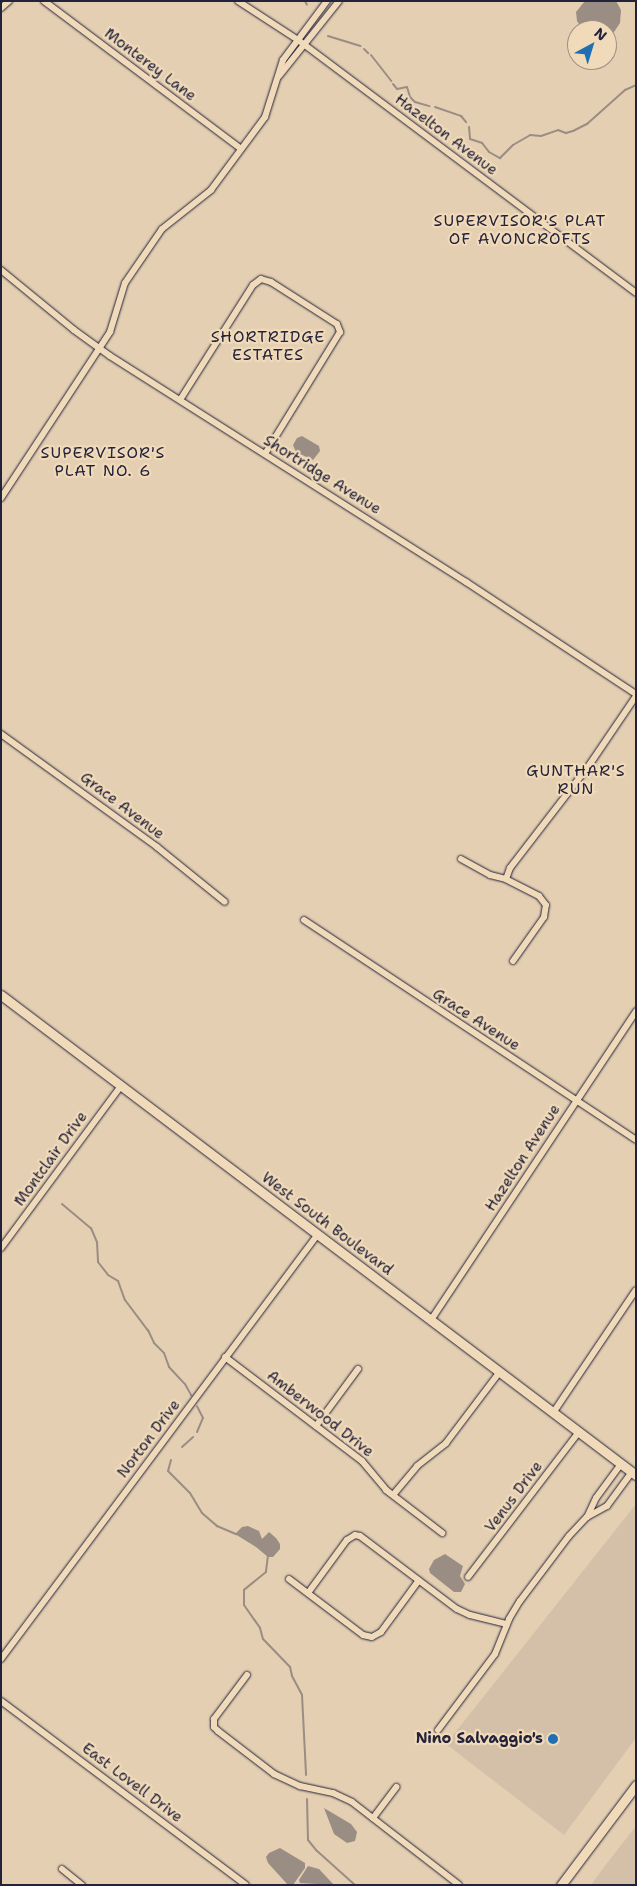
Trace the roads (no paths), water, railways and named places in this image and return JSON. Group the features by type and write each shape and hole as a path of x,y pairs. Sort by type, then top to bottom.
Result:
{"street":[{"path":"1,8 9,1"},
{"name":"Monterey Lane","path":"44,1 241,149"},
{"name":"Hazelton Avenue","path":"238,1 298,40 636,293"},
{"path":"1,498 100,349 114,320 125,283 162,229 211,190 265,117 283,60 327,1"},
{"path":"279,76 306,46 339,1"},
{"name":"Shortridge Avenue","path":"1,270 100,349 459,577 636,695"},
{"path":"180,400 253,285 262,279 271,282 337,324 340,332 265,454"},
{"path":"506,879 517,857 541,830 590,764 636,695"},
{"name":"Grace Avenue","path":"1,734 156,847 225,902"},
{"path":"461,859 490,875 506,879 539,896 546,905 544,917 514,961"},
{"name":"Grace Avenue","path":"304,920 636,1140"},
{"name":"West South Boulevard","path":"1,996 634,1474"},
{"name":"Hazelton Avenue","path":"431,1320 636,1010"},
{"name":"Montclair Drive","path":"1,1248 121,1086"},
{"name":"Norton Drive","path":"1,1659 318,1234"},
{"path":"553,1413 636,1290"},
{"name":"Amberwood Drive","path":"226,1357 365,1463 380,1484 442,1533"},
{"path":"316,1426 358,1369"},
{"path":"394,1496 417,1466 446,1443 500,1373"},
{"name":"Venus Drive","path":"468,1577 579,1432"},
{"path":"587,1517 596,1498 621,1464"},
{"path":"438,1730 495,1654 507,1624 520,1600 569,1536 587,1517 607,1506 634,1474"},
{"path":"308,1593 348,1540 356,1536 364,1538 464,1613 507,1624"},
{"path":"289,1579 363,1635 372,1638 381,1632 419,1580"},
{"path":"246,1675 215,1716 213,1724 216,1729 274,1774 300,1786 324,1791 346,1799 459,1885"},
{"name":"East Lovell Drive","path":"1,1702 246,1885"},
{"path":"561,1885 636,1785"},
{"path":"373,1818 396,1787"},
{"path":"62,1869 82,1885"}],"waterway":[{"path":"305,1 307,5"},
{"path":"328,36 360,46"},
{"path":"364,49 368,53"},
{"path":"371,55 391,81"},
{"path":"393,84 397,89 407,87 410,97 415,102 429,106"},
{"path":"469,127 470,139 482,143 489,152 500,158 513,145 530,135 541,136 558,130 566,133 587,124 625,90 636,85"},
{"path":"435,107 461,116 466,122"},
{"path":"62,1204 91,1228 97,1242 98,1262 108,1275 118,1281 125,1300 148,1330 154,1343 164,1353 169,1367 185,1384 191,1395"},
{"path":"197,1406 203,1418 197,1432"},
{"path":"182,1447 193,1437"},
{"path":"171,1460 168,1471 190,1493 202,1513 217,1526 236,1534"},
{"path":"268,1555 266,1572 244,1590 244,1605 260,1628 263,1639 290,1667 292,1676 302,1695 306,1775"},
{"path":"307,1799 308,1840 316,1850 355,1885"}],"place":[{"name":"Nino Salvaggio's","path":"553,1739"}],"district":[{"name":"SUPERVISOR'S PLAT OF AVONCROFTS","path":"520,230"},
{"name":"SHORTRIDGE ESTATES","path":"268,346"},
{"name":"SUPERVISOR'S PLAT NO. 6","path":"103,462"},
{"name":"GUNTHAR'S RUN","path":"576,780"}]}
